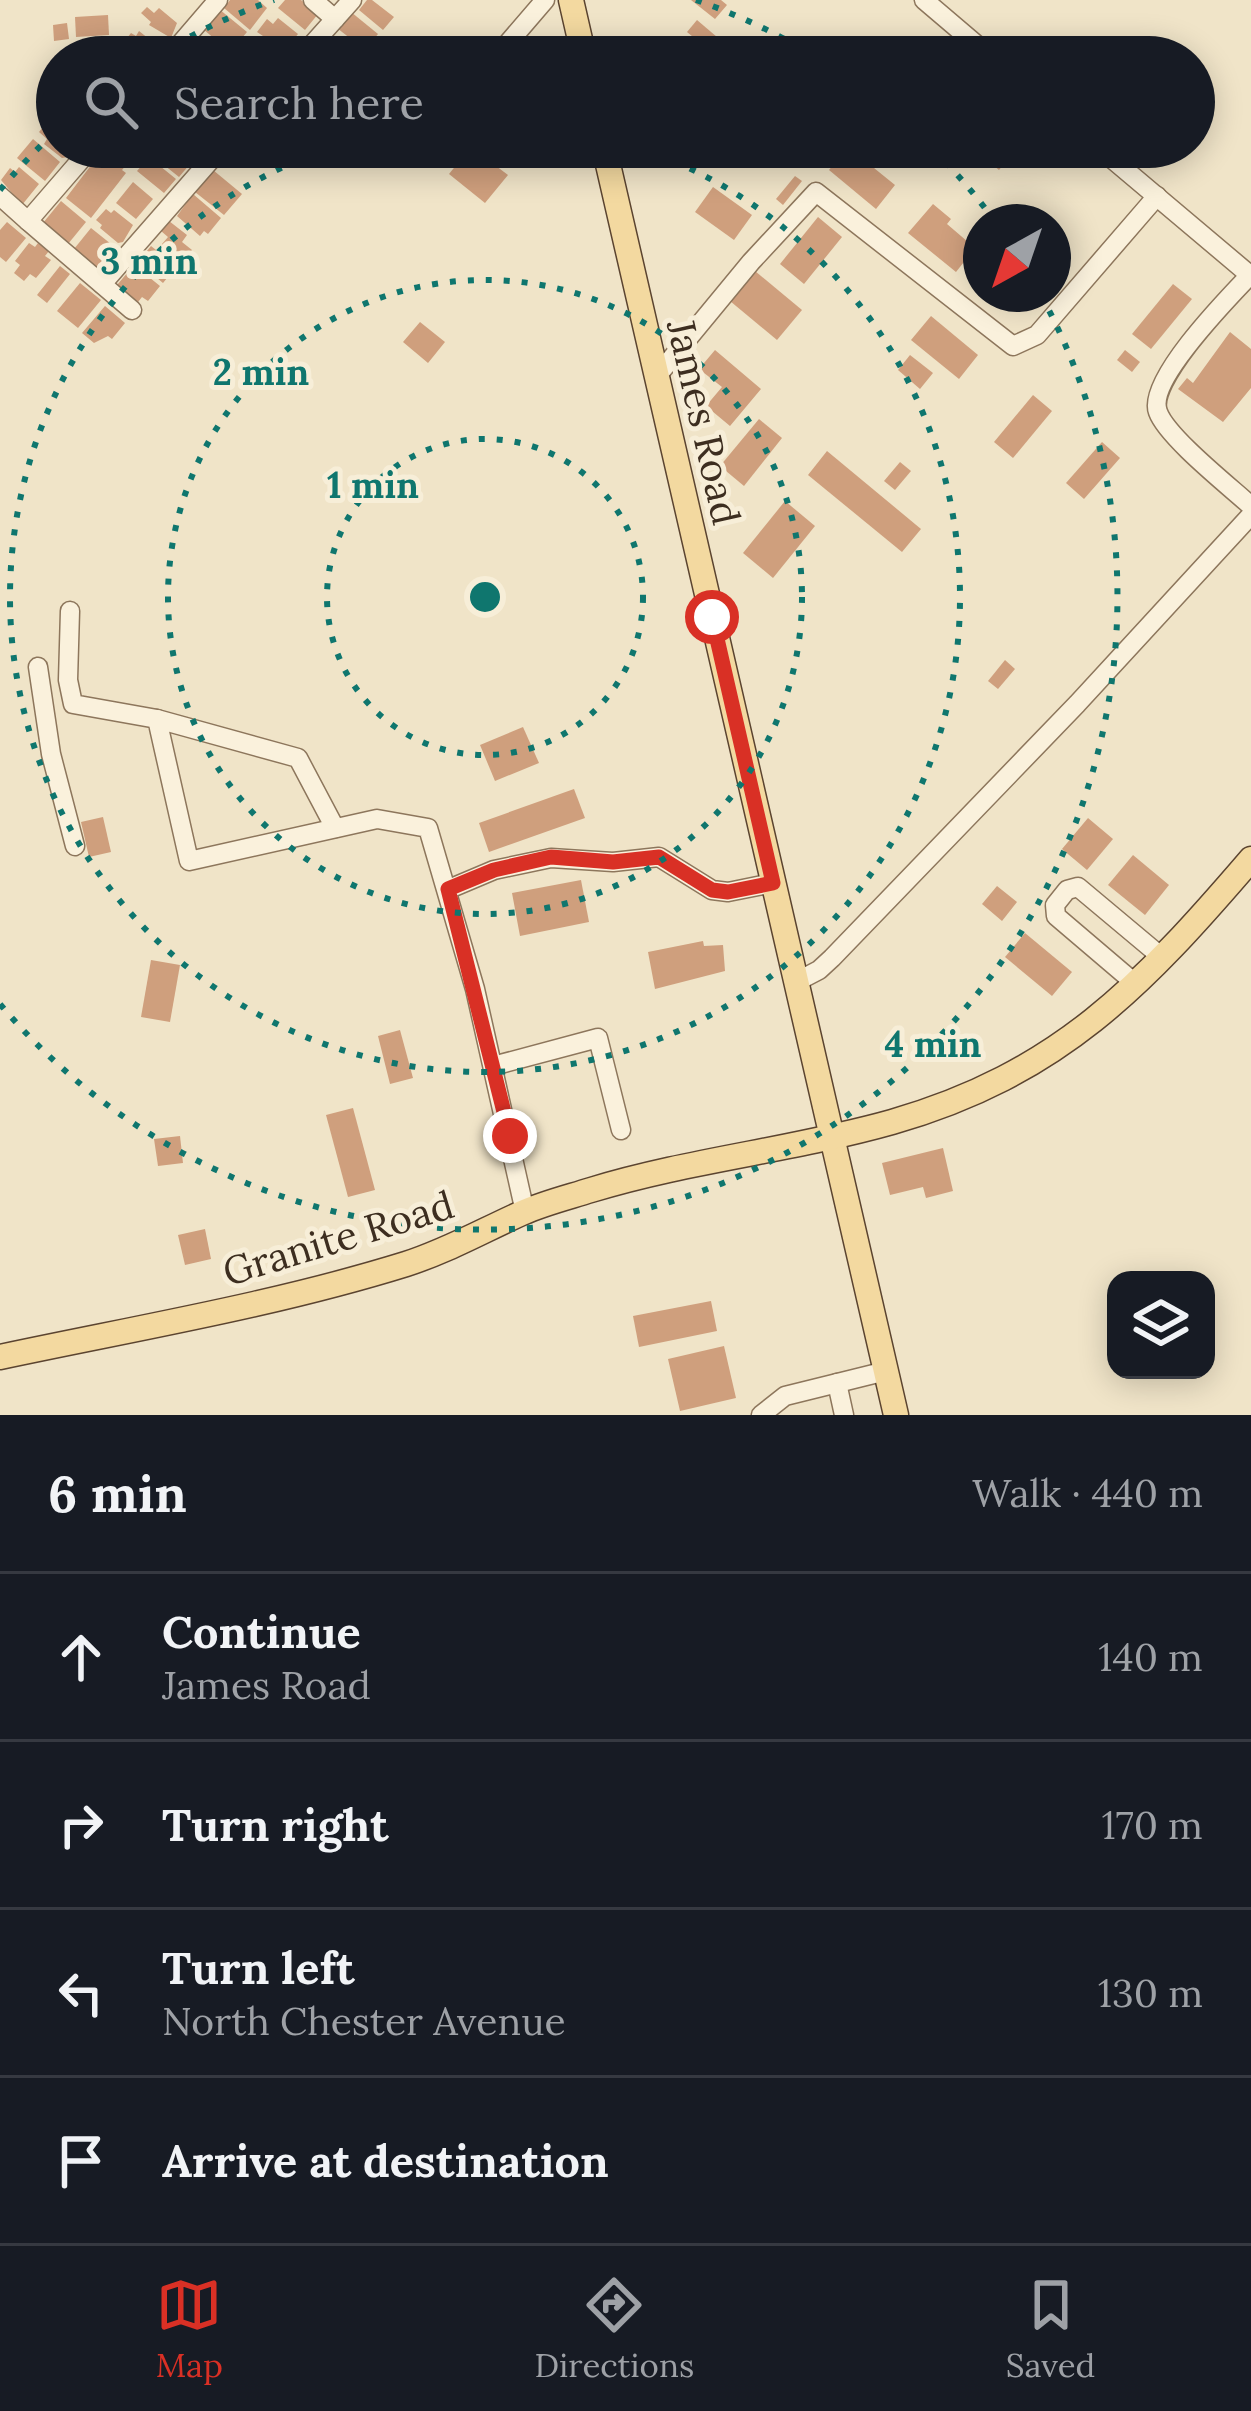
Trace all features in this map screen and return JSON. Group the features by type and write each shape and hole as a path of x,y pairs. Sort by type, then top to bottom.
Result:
{"main road":[{"path":"571,0 579,36"},
{"name":"James Road","path":"609,168 896,1415"},
{"name":"Granite Road","path":"1,1352 301,1294 412,1262 525,1212 643,1176 918,1114 1006,1078 1077,1034 1164,959 1251,860"}],"street":[{"path":"187,36 218,0"},
{"path":"313,0 335,19"},
{"path":"320,36 352,0"},
{"path":"514,36 545,0"},
{"path":"924,0 967,36"},
{"path":"28,221 74,168"},
{"path":"102,284 204,168"},
{"path":"796,982 832,958 1077,704 1251,510 1165,425 1155,400 1156,391 1186,350 1250,276 1123,168"},
{"path":"657,376 816,192 1013,346 1037,335 1157,196"},
{"path":"0,196 132,310"},
{"path":"70,611 68,680 73,704"},
{"path":"38,668 75,846"},
{"path":"45,715 73,704 157,719 298,758 335,828"},
{"path":"157,719 190,861 377,819 428,828 493,1066 525,1212"},
{"path":"448,889 494,870 551,857 613,862 659,857 712,890 728,892 773,883"},
{"path":"1137,985 1056,916 1055,905 1067,890 1078,887 1164,959"},
{"path":"493,1066 598,1038 621,1130"},
{"path":"761,1415 784,1396 886,1371"},
{"path":"837,1383 844,1415"}],"building":[{"path":"230,0 258,0 267,8 250,30 224,8"},
{"path":"285,0 301,0 318,14 305,30 278,8"},
{"path":"367,0 394,17 383,30 359,10"},
{"path":"691,0 721,0 727,5 715,19"},
{"path":"147,7 154,13 159,8 177,23 172,36 149,25 141,13"},
{"path":"219,9 247,32 211,36 203,29"},
{"path":"351,12 378,34 347,36 337,28"},
{"path":"108,15 109,35 76,36 75,17"},
{"path":"278,18 298,34 263,36 257,32 267,19 273,24"},
{"path":"697,20 716,36 692,36 687,32"},
{"path":"67,23 69,36 54,36 53,25"},
{"path":"33,139 36,168 55,168 45,181 17,158"},
{"path":"19,167 39,184 22,205 1,180 10,168 15,172"},
{"path":"89,168 124,168 126,173 91,218 66,198"},
{"path":"162,168 176,179 164,193 137,171"},
{"path":"454,168 499,168 508,175 485,203 449,174"},
{"path":"874,168 895,185 876,209 829,170"},
{"path":"213,170 242,194 224,215 195,192"},
{"path":"795,176 802,181 783,205 776,199"},
{"path":"133,182 153,199 136,219 116,203"},
{"path":"713,187 752,215 734,240 695,212"},
{"path":"193,194 221,218 208,234 204,231 200,236 177,216"},
{"path":"61,201 86,222 68,244 43,223"},
{"path":"933,204 963,238 963,263 956,272 908,233"},
{"path":"106,209 133,225 123,242 100,228 96,220"},
{"path":"818,217 842,237 804,284 780,264"},
{"path":"169,221 187,235 182,242 192,250 183,261 162,244 168,237 161,231"},
{"path":"7,222 26,238 6,262 0,257 0,230"},
{"path":"91,228 116,248 99,269 74,249"},
{"path":"29,243 49,251 45,256 51,260 36,278 30,274 24,281 14,273 20,265 15,261"},
{"path":"151,246 165,257 161,262 172,272 163,283 138,262"},
{"path":"134,265 160,286 148,301 142,297 138,302 117,285"},
{"path":"60,266 70,274 47,303 37,295"},
{"path":"755,271 802,310 777,340 730,301"},
{"path":"80,283 101,300 78,328 57,311"},
{"path":"1173,284 1192,299 1151,349 1132,334"},
{"path":"105,306 125,323 112,339 108,336 94,343 82,333"},
{"path":"931,316 978,355 959,379 911,340"},
{"path":"420,322 445,342 428,363 403,342"},
{"path":"1230,332 1251,349 1251,388 1223,422 1178,389 1187,378 1193,383"},
{"path":"715,350 761,389 730,426 706,406 722,387 699,369"},
{"path":"1125,350 1140,362 1132,372 1117,360"},
{"path":"910,355 933,373 920,389 898,370"},
{"path":"1033,395 1052,411 1013,458 994,442"},
{"path":"759,419 782,438 744,486 720,466"},
{"path":"1102,442 1120,458 1084,499 1066,483"},
{"path":"827,451 921,529 902,552 808,475"},
{"path":"900,462 911,471 895,490 884,481"},
{"path":"785,501 815,526 773,578 743,553"},
{"path":"1005,660 1015,669 998,689 988,681"},
{"path":"523,727 539,763 495,781 480,745"},
{"path":"574,789 585,818 489,852 479,823"},
{"path":"103,817 111,852 89,857 81,822"},
{"path":"1088,818 1113,839 1087,870 1062,849"},
{"path":"1133,855 1169,885 1145,915 1108,885"},
{"path":"581,880 589,922 520,936 512,893"},
{"path":"997,886 1017,902 1002,921 982,904"},
{"path":"1025,933 1072,972 1052,996 1005,957"},
{"path":"703,941 704,946 723,945 725,971 655,989 648,952"},
{"path":"151,960 180,965 170,1022 141,1017"},
{"path":"400,1030 413,1078 390,1084 378,1036"},
{"path":"353,1108 375,1190 348,1197 326,1115"},
{"path":"180,1136 183,1163 158,1166 154,1139"},
{"path":"943,1148 953,1191 926,1198 923,1187 890,1195 882,1163"},
{"path":"205,1229 211,1259 185,1265 178,1235"},
{"path":"711,1301 717,1331 639,1347 633,1316"},
{"path":"724,1346 736,1398 680,1411 668,1359"}],"route":[{"path":"510,1136 448,889 494,870 551,857 613,862 659,857 712,890 728,892 773,883 712,617"}]}
